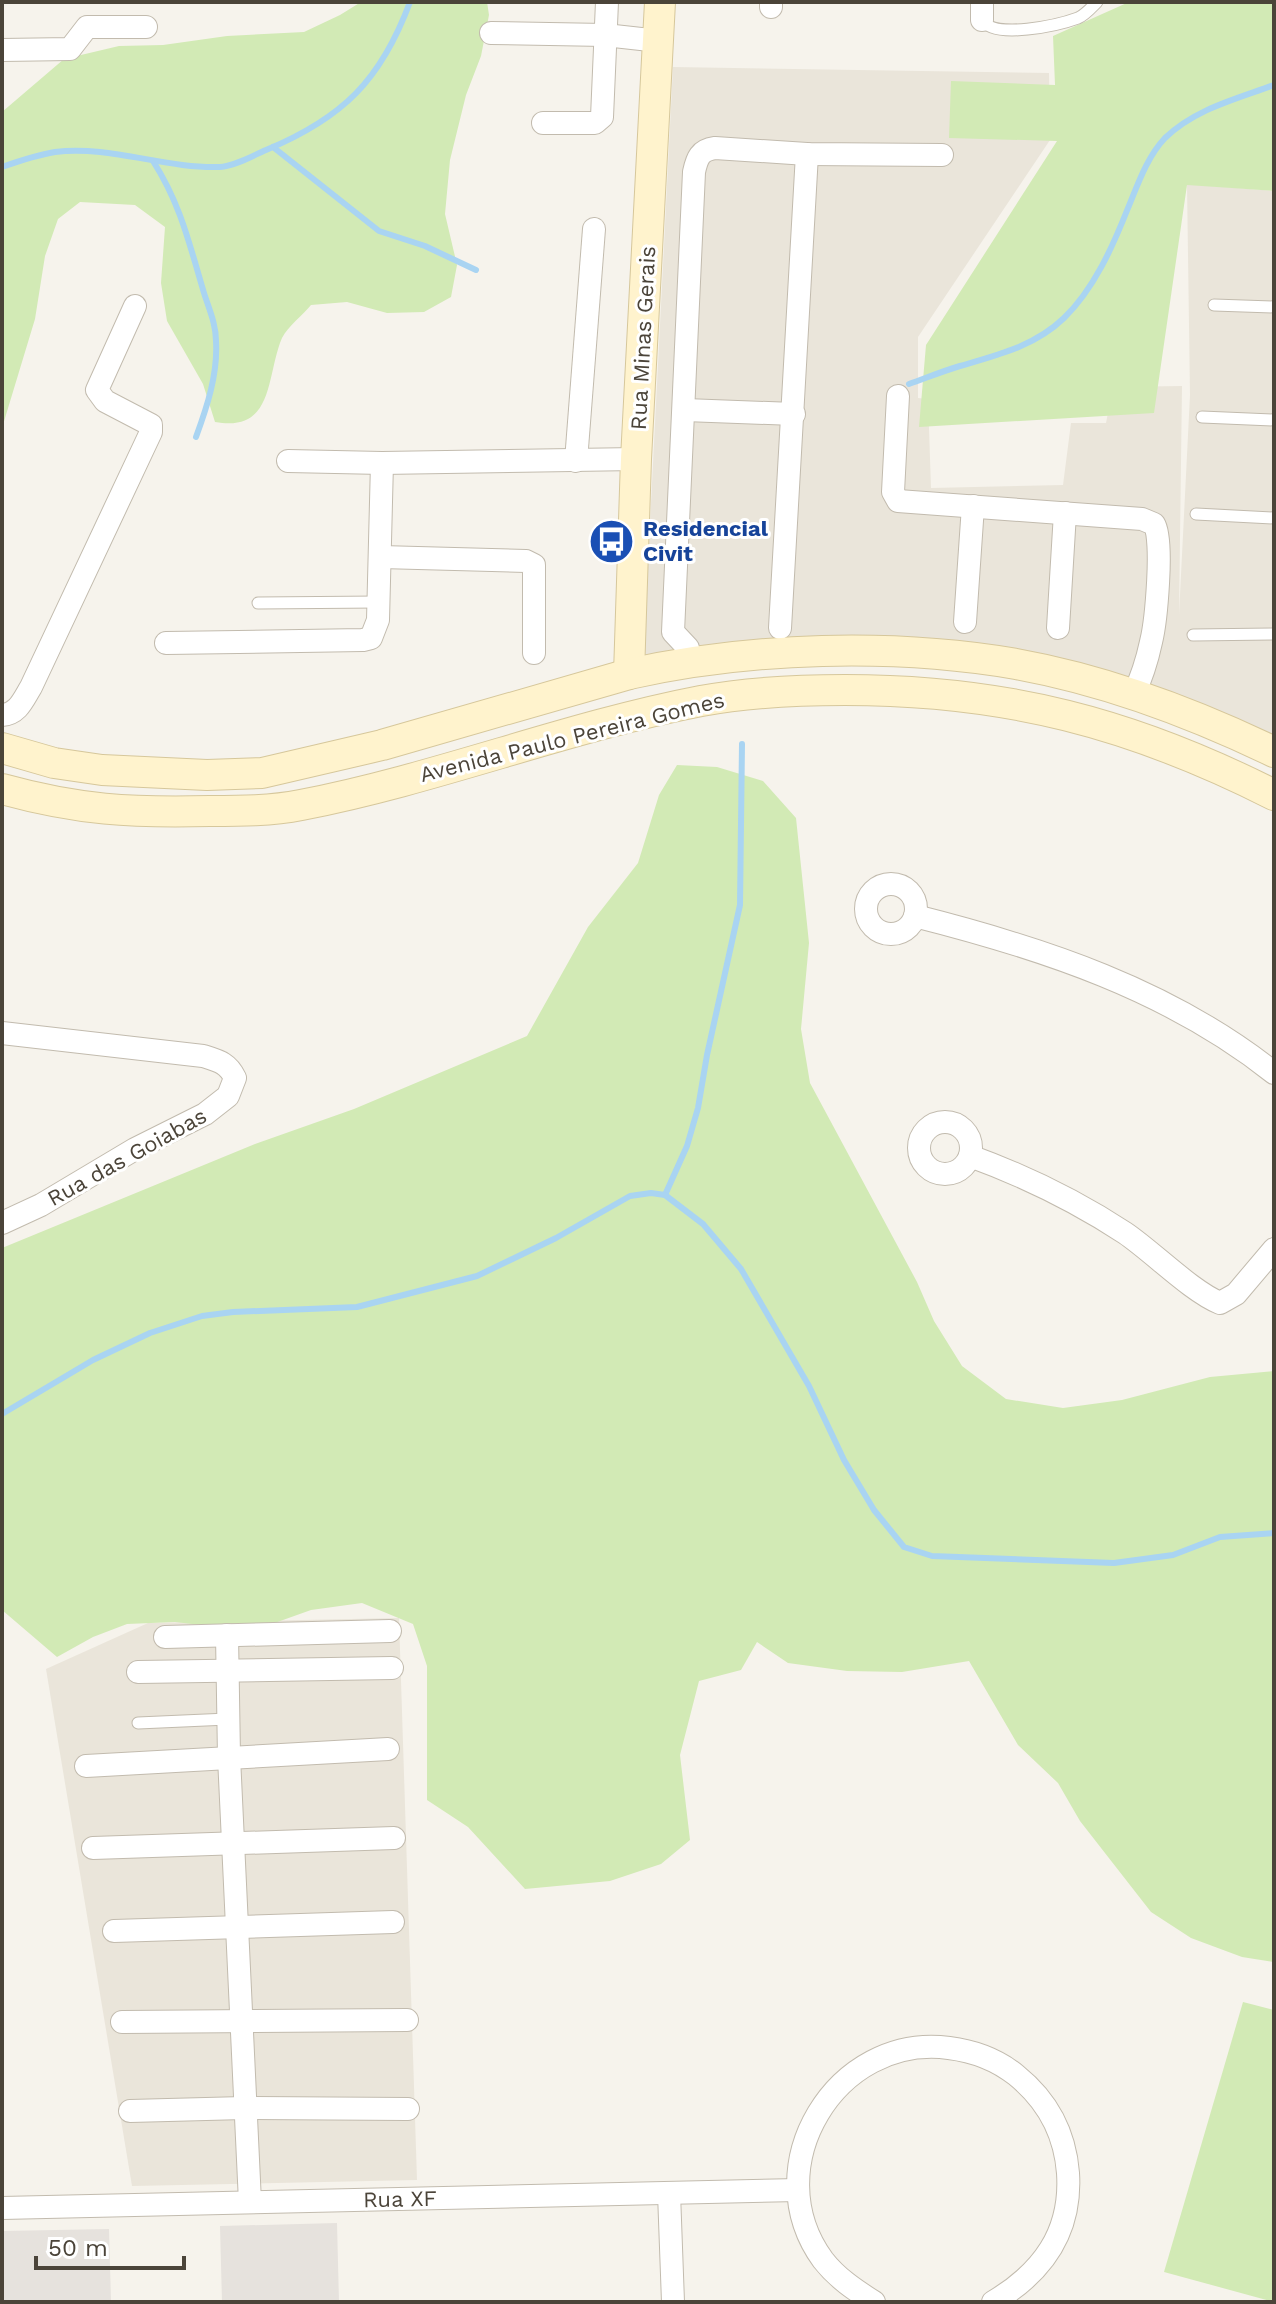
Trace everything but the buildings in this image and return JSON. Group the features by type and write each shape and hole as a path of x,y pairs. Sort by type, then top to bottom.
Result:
{"main road":[{"name":"Rua Minas Gerais","path":"629,674 636,459 660,2"},
{"name":"Avenida Paulo Pereira Gomes","path":"2,748 46,761 102,770 207,775 262,773 382,745 629,674 690,662 782,653 941,655 1018,665 1133,696 1196,718 1274,752"},
{"name":"Avenida Paulo Pereira Gomes","path":"2,789 73,806 121,812 281,808 350,794 703,700 783,692 875,690 973,697 1047,709 1161,745 1274,795"}],"street":[{"path":"543,123 599,121 602,117 607,2"},
{"path":"2,50 70,49 87,27 146,27"},
{"path":"491,33 605,35 659,41"},
{"path":"690,662 688,648 673,632 697,159 706,149 715,148 807,154 942,155"},
{"path":"780,628 807,154"},
{"path":"576,461 594,229"},
{"path":"2,715 11,715 31,687 151,432 151,425 105,401 97,390 135,306"},
{"path":"898,396 895,497 898,501 1142,519 1157,528 1156,612 1152,641 1133,696"},
{"path":"685,410 794,414"},
{"path":"288,461 382,463 636,459"},
{"path":"166,643 371,638 375,633 379,602 382,463"},
{"path":"965,622 973,506"},
{"path":"1058,628 1065,513"},
{"path":"381,557 526,561 534,565 534,653"},
{"path":"915,916 1013,942 1087,967 1149,995 1204,1026 1274,1073"},
{"name":"Rua das Goiabas","path":"2,1033 203,1056 222,1062 230,1068 235,1078 228,1096 205,1114 135,1149 41,1205 2,1223"},
{"path":"970,1156 1066,1197 1127,1234 1220,1303 1236,1294 1274,1249"},
{"path":"165,1637 390,1631"},
{"path":"227,1635 229,1757 250,2202"},
{"path":"138,1672 392,1668"},
{"path":"86,1766 388,1749"},
{"path":"93,1848 394,1838"},
{"path":"114,1931 393,1922"},
{"path":"122,2022 407,2020"},
{"path":"874,2302 848,2286 823,2259 806,2226 798,2190 801,2154 813,2119 834,2089 863,2066 897,2051 934,2046 971,2051 1004,2066 1033,2089 1054,2119 1067,2154 1069,2190 1062,2226 1045,2259 1019,2286 993,2302"},
{"path":"130,2111 408,2109"},
{"name":"Rua XF","path":"2,2208 798,2190"},
{"path":"669,2193 673,2302"}],"lane":[{"path":"982,11 985,26 992,29 1034,29 1081,17 1097,2"},
{"path":"1214,305 1274,307"},
{"path":"1202,417 1274,420"},
{"path":"1196,514 1274,518"},
{"path":"258,603 379,602"},
{"path":"1193,635 1274,634"},
{"path":"138,1723 228,1719"}],"shaded area":[{"path":"673,67 1049,73 1050,140 918,337 918,398 928,399 931,488 1063,485 1071,423 1106,423 1113,387 1182,386 1179,615 1190,395 1187,184 1274,191 1274,735 1177,697 1014,659 643,662"},
{"path":"399,1618 417,2180 132,2186 46,1669 148,1623"},
{"path":"337,2223 339,2302 222,2302 220,2226"},
{"path":"109,2229 111,2302 2,2302 2,2231"}],"green space":[{"path":"361,2 487,2 489,15 481,56 466,95 450,160 445,214 457,265 451,297 424,312 387,313 347,302 311,305 282,338 270,384 258,410 249,419 234,423 215,422 203,384 167,321 161,283 165,227 135,205 80,202 58,219 45,256 35,319 2,428 2,112 64,59 119,46 304,32"},
{"path":"1129,2 1274,2 1274,191 1187,185 1154,413 919,427 926,345 1057,141 949,138 951,81 1055,85 1053,36"},
{"path":"677,765 717,767 763,781 796,818 809,943 801,1029 810,1083 917,1282 934,1321 962,1366 1006,1399 1063,1408 1122,1400 1210,1377 1274,1371 1274,1962 1242,1957 1191,1938 1151,1912 1080,1821 1058,1783 1018,1745 969,1661 902,1672 847,1671 788,1663 757,1642 741,1670 699,1681 680,1755 690,1840 661,1864 610,1881 525,1889 468,1827 427,1800 427,1666 413,1624 362,1603 311,1610 269,1625 127,1624 93,1637 57,1657 2,1610 2,1248 255,1144 354,1109 527,1036 588,927 638,863 659,795"},
{"path":"1243,2002 1274,2010 1274,2302 1164,2272"}],"waterway":[{"path":"2,167 48,153 76,151 199,167 220,167 243,160 317,124 356,93 386,54 410,2"},
{"path":"909,384 1015,348 1053,328 1075,307 1102,266 1144,171 1165,138 1203,112 1274,85"},
{"path":"273,147 379,231 425,246 476,270"},
{"path":"153,161 171,193 183,225 215,329 213,378 196,437"},
{"path":"665,1195 687,1146 698,1108 740,905 742,744"},
{"path":"2,1414 93,1360 150,1333 202,1316 233,1312 357,1307 477,1276 556,1238 630,1196 651,1193 665,1195 703,1224 741,1269 809,1386 844,1460 874,1510 904,1547 932,1556 1114,1563 1173,1555 1220,1537 1274,1533"}],"place":[{"name":"Residencial Civit","path":"612,541"}]}
